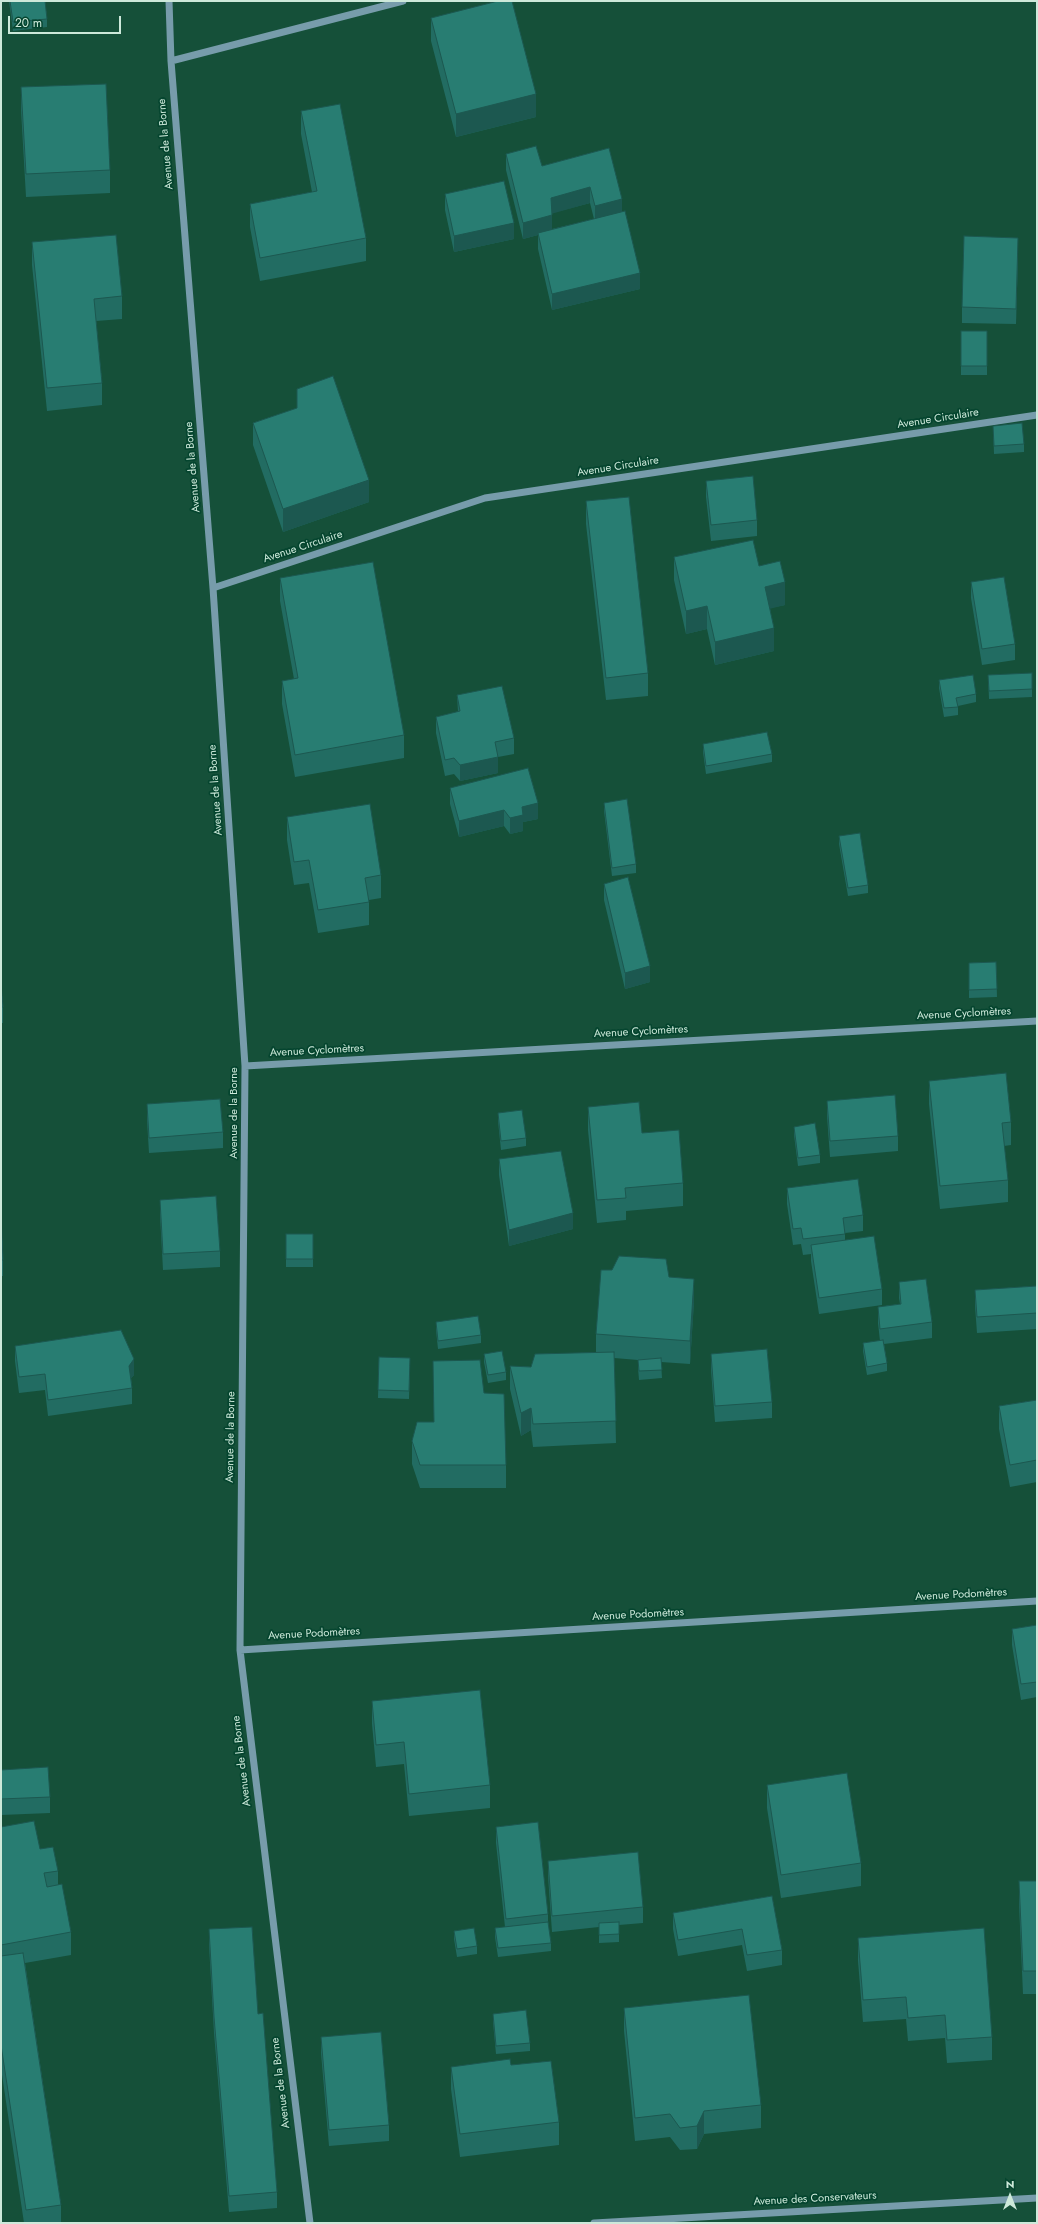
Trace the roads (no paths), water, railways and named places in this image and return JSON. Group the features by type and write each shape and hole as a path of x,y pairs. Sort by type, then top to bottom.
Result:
{"street":[{"name":"Avenue de la Borne","path":"169,1 171,61 213,588 246,1066 240,1650 310,2223"},
{"path":"171,61 403,1"},
{"name":"Avenue Circulaire","path":"213,588 484,498 1037,415"},
{"name":"Avenue Cyclomètres","path":"246,1066 1037,1021"},
{"name":"Avenue Podomètres","path":"240,1650 1037,1602"},
{"name":"Avenue des Conservateurs","path":"594,2223 1037,2198"}]}
